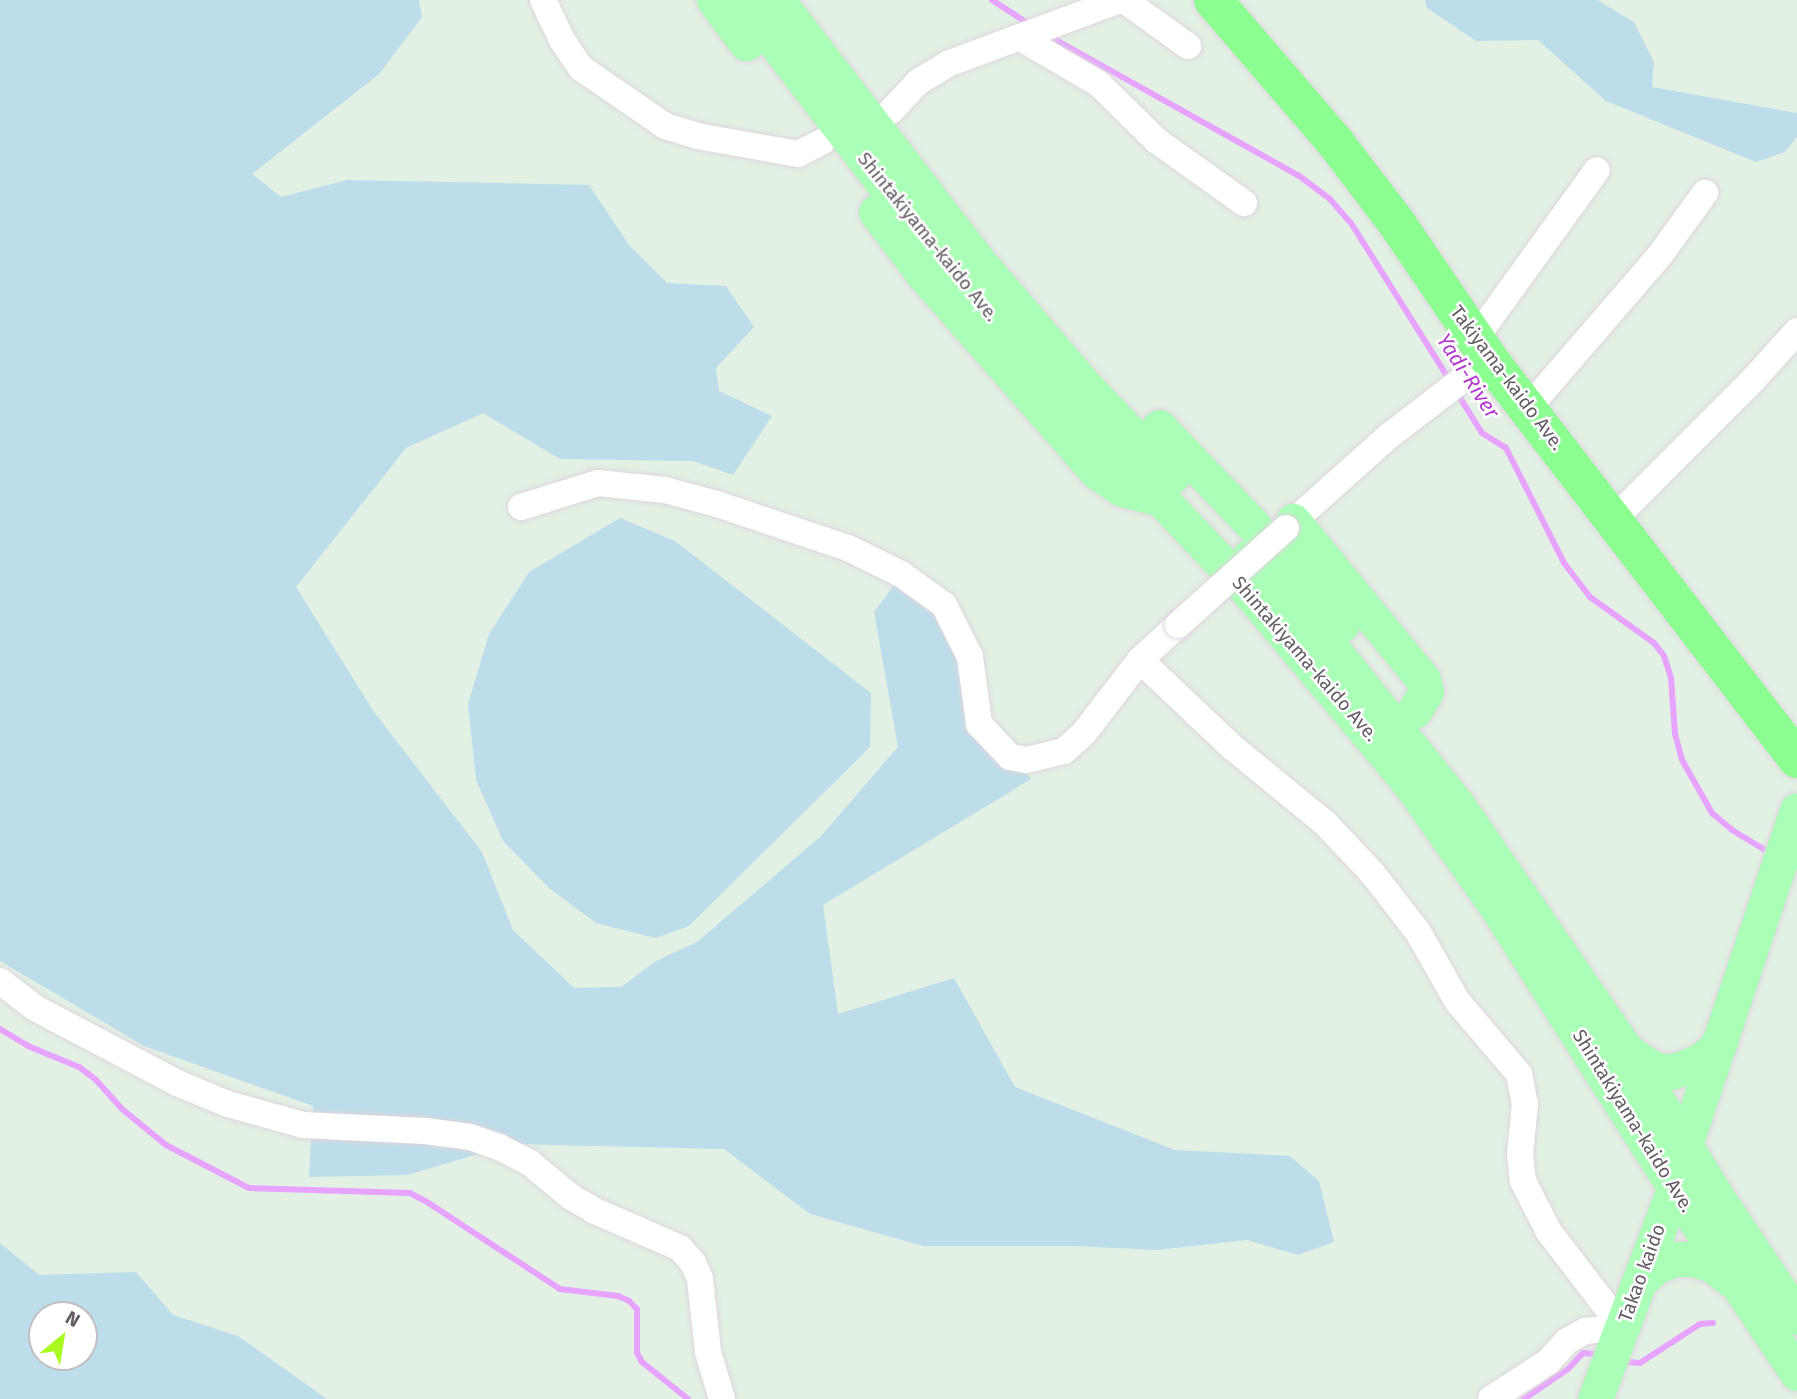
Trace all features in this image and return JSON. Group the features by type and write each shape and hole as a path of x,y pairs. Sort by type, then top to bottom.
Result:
{"highway":[{"name":"Takiyama-kaido Ave.","path":"1213,0 1335,142 1396,222 1479,356 1529,407 1797,759"}],"main road":[{"path":"714,0 924,275 1097,471 1122,489 1162,499"},
{"name":"Shintakiyama-kaido Ave.","path":"742,0 973,293 1056,389 1162,499 1300,650 1410,784 1496,906 1797,1373"},
{"name":"Shintakiyama-kaido Ave.","path":"777,0 978,261 1086,387 1326,641 1460,807 1627,1051 1737,1229 1797,1317"},
{"path":"805,0 958,200 978,261"},
{"path":"1086,387 1137,407 1301,576 1414,710 1445,754 1460,807"},
{"path":"1289,524 1423,679 1426,692 1414,710"},
{"name":"Takao kaido","path":"1595,1399 1675,1186 1685,1145 1724,1035 1797,810"},
{"path":"1627,1051 1654,1069 1672,1072 1696,1063 1712,1052 1724,1035"},
{"path":"1737,1229 1797,1293"},
{"path":"1638,1283 1655,1268 1675,1259 1692,1259 1701,1260 1724,1272 1740,1288"}],"street":[{"path":"543,0 562,40 581,68 666,126 697,136 798,154 822,142"},
{"path":"891,111 918,82 950,63 1121,0 1188,46"},
{"path":"1022,36 1100,85 1157,141 1244,203"},
{"path":"520,507 598,483 665,490 717,504 848,548 901,574 944,605 970,657 979,724 1010,757 1027,760 1064,751 1084,733 1140,660 1289,524 1447,390 1479,356 1597,170"},
{"path":"1529,407 1660,255 1705,194"},
{"path":"1613,520 1753,380 1797,331"},
{"path":"1140,660 1232,747 1325,823 1373,874 1418,932 1457,1001 1519,1074 1525,1104 1520,1154 1523,1181 1549,1232 1622,1327"},
{"path":"0,981 47,1014 177,1083 228,1104 303,1125 425,1131 489,1143 530,1163 571,1197 595,1212 680,1248 693,1263 700,1279 708,1352 722,1399"},
{"path":"1491,1399 1548,1362 1567,1341 1585,1331 1622,1327"}],"shaded area":[{"path":"0,0 419,0 422,17 379,74 252,174 281,197 347,180 589,185 629,245 667,283 726,286 754,327 716,368 719,391 772,416 733,475 693,461 560,459 483,413 406,448 296,587 374,712 482,852 513,930 574,988 621,987 656,961 697,942 821,836 898,747 874,612 897,581 941,619 974,702 1031,779 823,905 838,1014 954,978 1015,1087 1175,1150 1290,1156 1319,1181 1334,1242 1298,1255 1247,1240 1157,1250 1076,1246 923,1246 810,1214 724,1149 512,1144 408,1175 309,1177 313,1106 144,1046 0,961"},
{"path":"1425,0 1597,0 1634,22 1654,62 1652,87 1797,113 1797,137 1785,152 1756,162 1606,101 1538,40 1476,41 1427,8"},
{"path":"620,518 675,541 871,693 870,747 689,926 656,938 596,923 549,888 503,841 476,780 468,704 489,634 529,572"},
{"path":"0,1243 39,1275 136,1272 173,1315 238,1336 327,1399 0,1399"}],"waterway":[{"name":"Yadi-River","path":"992,0 1029,24"},
{"name":"Yadi-River","path":"1047,35 1298,175 1329,198 1351,223 1450,381"},
{"name":"Yadi-River","path":"1457,393 1482,433 1506,448 1564,563 1590,597 1654,643 1664,656 1671,678 1675,734 1682,760 1712,813 1732,830 1770,853"},
{"path":"0,1029 28,1046 79,1067 96,1080 122,1109 166,1145 249,1188 410,1193 560,1289 618,1296 629,1301 637,1309 637,1353 642,1362 688,1399"},
{"path":"1629,1362 1640,1363 1700,1324 1713,1323"},
{"path":"1524,1399 1568,1369 1583,1353 1595,1354"}]}
